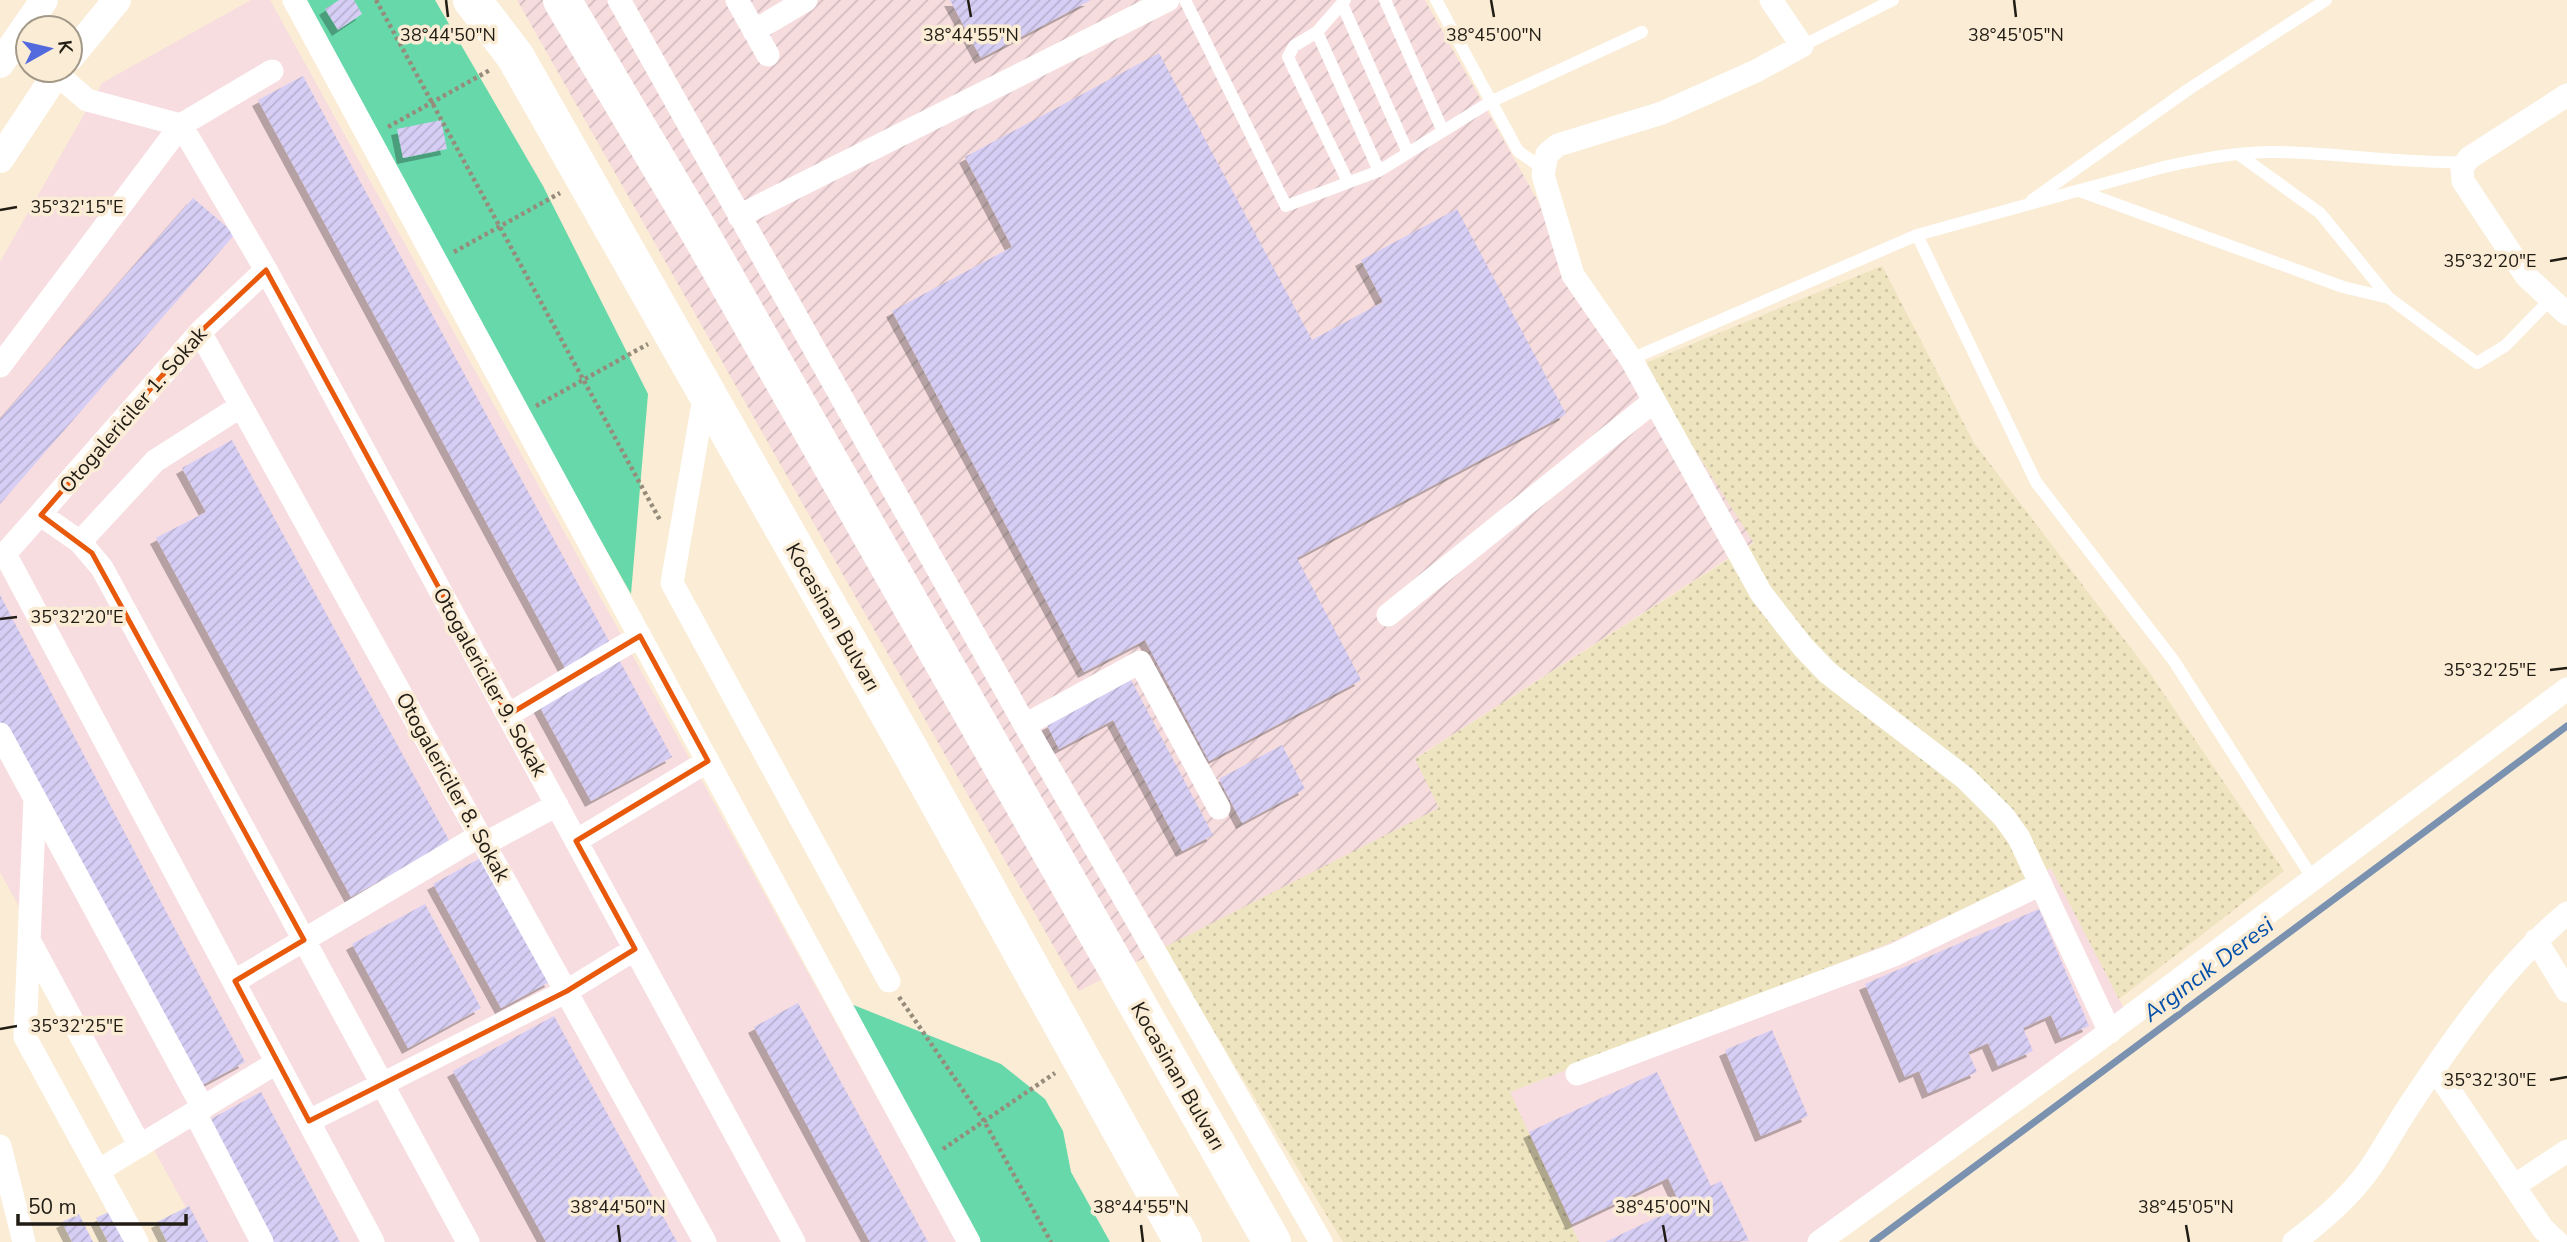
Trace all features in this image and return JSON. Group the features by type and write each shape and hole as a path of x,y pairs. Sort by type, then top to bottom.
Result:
{"highway":[{"name":"Kocasinan Bulvarı","path":"472,0 515,56 1183,1242"},
{"name":"Kocasinan Bulvarı","path":"562,0 707,245 1272,1242"}],"street":[{"path":"4,46 44,0"},
{"path":"84,40 117,0"},
{"path":"294,0 970,1242"},
{"path":"619,0 1025,725 1321,1242"},
{"path":"737,0 768,55"},
{"path":"754,31 806,0"},
{"path":"739,216 1168,0"},
{"path":"1771,0 1802,46 1756,71 1674,108 1558,145 1547,154 1542,168 1573,275 1630,359 1745,566 1780,619 1828,673 1986,797 2019,838 2110,1032"},
{"path":"0,366 181,125 272,71"},
{"path":"0,159 51,84"},
{"path":"75,84 87,100 181,125"},
{"path":"2559,306 2526,276 2463,181 2465,162 2567,95"},
{"name":"Otogalericiler 9. Sokak","path":"181,125 266,270 794,1242"},
{"name":"Otogalericiler 1. Sokak","path":"3,555 200,332 266,270"},
{"name":"Otogalericiler 8. Sokak","path":"200,332 705,1242"},
{"path":"705,392 672,583 889,981"},
{"path":"1388,615 1654,401"},
{"path":"80,542 155,461 241,406"},
{"path":"41,515 80,542 102,568 468,1242"},
{"path":"3,555 235,981 373,1242"},
{"path":"508,715 640,636"},
{"path":"1025,725 1140,662 1219,808"},
{"path":"1819,1242 2110,1032 2567,689"},
{"path":"0,734 199,1110 262,1242"},
{"path":"576,841 708,761"},
{"path":"35,798 25,1037 137,1242"},
{"path":"235,981 482,840 557,805"},
{"path":"1577,1074 1894,955 2041,884"},
{"path":"2301,1240 2370,1169 2435,1069 2483,1002 2536,940 2567,913"},
{"path":"2536,940 2567,991"},
{"path":"29,941 140,1146"},
{"path":"309,1121 567,991 635,949"},
{"path":"98,1171 276,1063"},
{"path":"2435,1069 2543,1229 2557,1242"},
{"path":"0,1146 24,1242"},
{"path":"2514,1186 2567,1151"}],"lane":[{"path":"1185,0 1286,206 1379,171 1442,129 1490,102 1642,32"},
{"path":"1385,0 1442,129"},
{"path":"1436,0 1518,151 1542,168"},
{"path":"1802,46 1893,0"},
{"path":"2023,206 2189,89 2326,0"},
{"path":"1348,182 1289,57 1294,46 1317,32 1343,2 1408,153"},
{"path":"1317,32 1379,171"},
{"path":"1630,359 1917,235 2164,167 2238,154 2299,153 2394,162 2465,162"},
{"path":"2238,154 2320,213 2389,298 2477,363 2559,306"},
{"path":"2080,191 2343,287 2389,298"},
{"path":"1917,235 2036,482 2174,662 2314,879"}],"path":[{"path":"376,0 677,552"},
{"path":"369,138 515,56"},
{"path":"436,262 585,179"},
{"path":"520,415 670,332"},
{"path":"889,981 984,1121 1051,1242"},
{"path":"925,1161 1080,1056"}],"highlighted area":[{"path":"266,270 508,715 640,636 708,761 576,841 635,949 567,991 309,1121 235,981 304,940 92,553 41,515 200,332"}],"shaded area":[{"path":"251,0 270,0 957,1242 205,1242 0,872 0,262 102,83"},
{"path":"517,0 1425,0 1544,212 1754,542 1416,758 1440,808 1079,991"},
{"path":"2051,868 2128,1016 1823,1242 1579,1242 1510,1092 1885,945"}],"sand":[{"path":"1882,266 1974,443 2149,672 2284,871 2119,999 2051,868 1885,945 1510,1092 1579,1242 1343,1242 1163,948 1439,808 1415,759 1754,543 1641,365"}],"green space":[{"path":"296,0 435,0 543,186 648,394 631,594"},
{"path":"836,998 1001,1064 1045,1099 1063,1131 1071,1172 1110,1242 972,1242"}],"building":[{"path":"339,0 354,0 362,14 338,30 325,9"},
{"path":"950,0 1091,0 981,58"},
{"path":"1159,53 1312,340 1383,302 1361,260 1457,209 1566,414 1297,558 1361,680 1209,761 1145,640 1084,672 892,311 1012,247 965,157"},
{"path":"303,76 610,643 565,668 258,100"},
{"path":"441,120 447,149 403,158 397,129"},
{"path":"193,198 235,234 0,504 0,419"},
{"path":"232,440 450,842 351,897 156,538 206,512 182,468"},
{"path":"0,595 245,1062 193,1090 0,723"},
{"path":"617,656 672,757 591,801 536,700"},
{"path":"1131,680 1213,835 1182,851 1113,720 1059,749 1047,725"},
{"path":"1282,745 1305,789 1242,823 1219,779"},
{"path":"484,856 551,981 501,1008 433,884"},
{"path":"425,904 481,1008 408,1048 352,944"},
{"path":"2039,909 2089,1026 2061,1038 2051,1015 2023,1028 2033,1051 1998,1066 1988,1043 1968,1052 1977,1072 1928,1093 1919,1071 1905,1077 1865,984"},
{"path":"798,1003 928,1242 870,1242 754,1027"},
{"path":"554,1016 677,1242 546,1242 453,1071"},
{"path":"1772,1030 1808,1116 1761,1136 1725,1050"},
{"path":"1657,1072 1711,1186 1721,1181 1749,1241 1605,1242 1681,1206 1668,1178 1572,1224 1529,1132"},
{"path":"261,1092 340,1242 273,1242 209,1120"},
{"path":"189,1206 208,1242 167,1242 157,1222"},
{"path":"117,1208 127,1242 108,1242 96,1218"},
{"path":"79,1214 93,1242 72,1242 62,1222"}],"waterway":[{"name":"Argıncık Deresi","path":"1873,1242 2567,726"}]}
